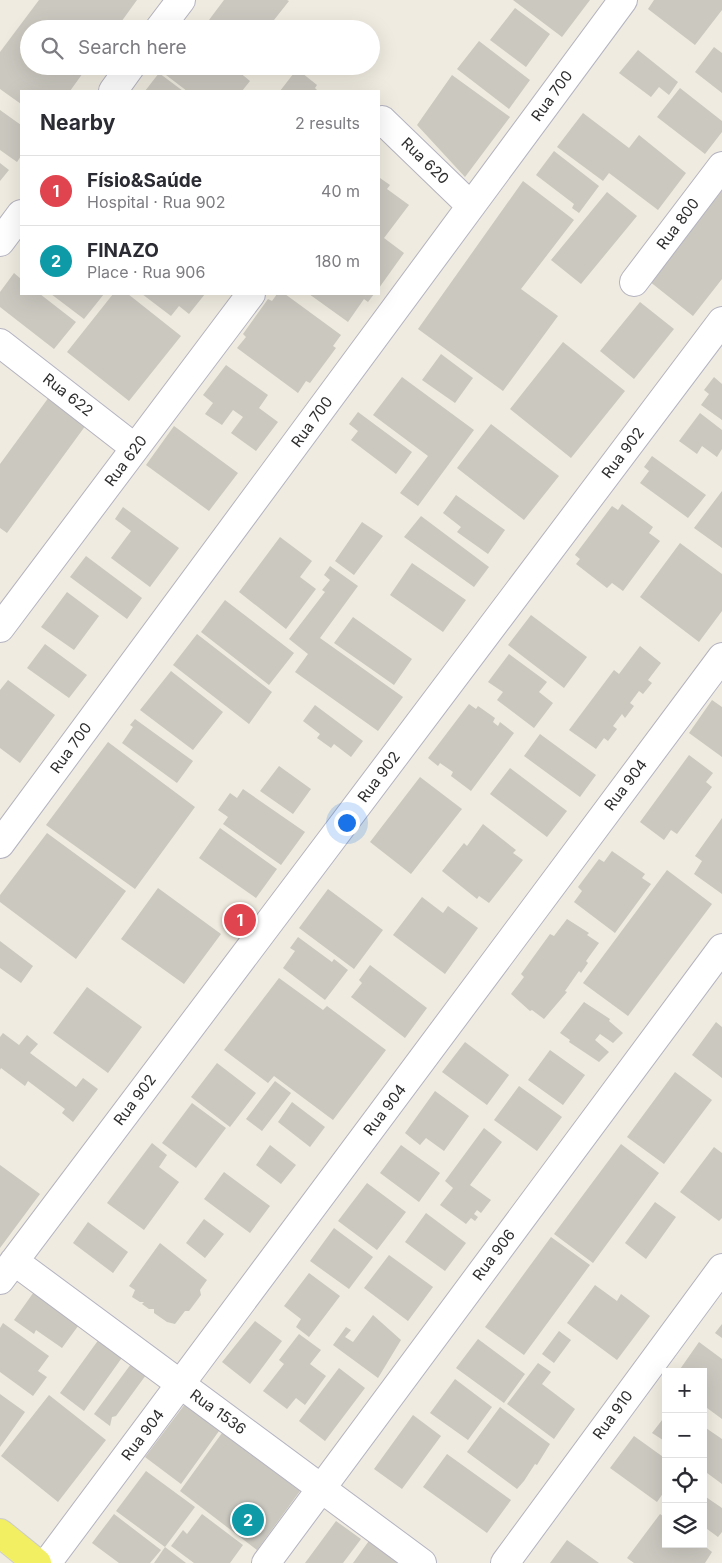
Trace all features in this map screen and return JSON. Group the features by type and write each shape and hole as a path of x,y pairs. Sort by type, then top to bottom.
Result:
{"main road":[{"path":"0,1533 38,1563"}],"street":[{"path":"166,20 180,0"},
{"name":"Rua 700","path":"0,844 623,0"},
{"path":"113,90 124,75"},
{"name":"Rua 620","path":"380,123 382,120 471,206"},
{"name":"Rua 800","path":"634,282 722,166"},
{"path":"0,242 20,215"},
{"name":"Rua 620","path":"0,628 250,295"},
{"name":"Rua 902","path":"7,1271 722,321"},
{"name":"Rua 622","path":"0,343 135,448"},
{"name":"Rua 904","path":"47,1563 720,664"},
{"name":"Rua 906","path":"266,1563 722,948"},
{"name":"Rua 910","path":"505,1563 722,1268"},
{"name":"Rua 1536","path":"7,1271 181,1384 422,1563"}],"building":[{"path":"39,0 137,0 123,20 24,20"},
{"path":"224,0 289,1 274,20 209,20"},
{"path":"513,0 590,0 562,37"},
{"path":"654,0 722,0 722,10 695,45 648,9"},
{"path":"515,8 550,34 526,67 490,40"},
{"path":"20,25 20,75 82,75 71,90 20,90 20,103 0,89 0,52"},
{"path":"479,41 530,80 509,109 457,69"},
{"path":"714,47 722,53 722,93 695,72"},
{"path":"638,50 678,82 669,95 659,87 651,97 619,73"},
{"path":"157,75 162,75 182,90 146,90"},
{"path":"166,75 243,75 250,81 243,90 186,90"},
{"path":"292,75 304,75 317,85 315,88 317,90 281,90"},
{"path":"452,75 510,117 465,177 417,125"},
{"path":"680,88 722,121 722,132 705,154 657,117"},
{"path":"0,110 20,124 20,158 17,162 0,150"},
{"path":"583,113 629,148 639,135 686,173 658,210 609,173 603,181 557,147"},
{"path":"554,151 599,186 579,213 572,208 574,204 536,175"},
{"path":"0,163 9,170 0,181"},
{"path":"380,178 390,185 387,189 409,205 384,238 404,253 380,287"},
{"path":"523,181 574,220 521,289 558,316 503,391 418,329"},
{"path":"722,190 722,279 693,316 649,281"},
{"path":"607,192 637,216 581,284 551,260"},
{"path":"14,273 20,278 20,295 41,295 76,322 54,349 0,307 0,292"},
{"path":"52,295 103,295 84,319"},
{"path":"112,295 129,295 181,336 129,401 67,352"},
{"path":"143,295 204,295 189,314 179,306 171,316"},
{"path":"276,295 286,295 341,335 333,346 336,348 310,383 306,381 298,393 237,348 246,337 243,334 268,299 272,301"},
{"path":"310,295 373,295 368,302 364,299 348,322"},
{"path":"640,302 674,329 634,379 600,351"},
{"path":"563,342 625,391 571,458 510,409"},
{"path":"441,354 473,378 455,403 422,380"},
{"path":"226,365 268,395 259,408 278,422 256,451 231,433 243,417 233,410 222,425 205,414 213,403 203,395"},
{"path":"402,377 474,430 418,506 400,493 428,456 373,415"},
{"path":"714,377 722,384 722,420 701,405 709,394 704,390"},
{"path":"49,397 86,425 7,533 0,528 0,464"},
{"path":"358,412 412,452 396,474 351,440 358,431 349,424"},
{"path":"700,413 722,430 722,449 717,457 702,446 697,454 679,441"},
{"path":"491,424 559,476 524,520 457,468"},
{"path":"174,426 238,473 209,511 146,465"},
{"path":"652,456 706,495 688,518 640,483 649,471 644,467"},
{"path":"722,491 722,548 694,528"},
{"path":"456,495 505,530 488,554 457,532 461,527 443,513"},
{"path":"622,504 653,527 649,533 660,541 623,591 612,583 607,588 576,564 580,559 575,555 612,506 618,510"},
{"path":"123,507 179,548 150,587 111,558 131,531 115,519"},
{"path":"421,516 489,567 474,587 404,537"},
{"path":"362,522 383,536 354,575 335,561"},
{"path":"280,537 312,561 300,577 316,589 286,629 239,592"},
{"path":"680,543 722,574 722,611 699,642 640,597"},
{"path":"86,556 142,598 127,619 70,577"},
{"path":"412,563 466,600 443,632 390,595"},
{"path":"330,566 358,586 320,638 403,697 378,731 295,672 308,654 289,639 325,592 322,590 330,580 324,575"},
{"path":"67,592 99,616 74,650 41,627"},
{"path":"225,600 294,653 269,685 201,632"},
{"path":"531,615 587,657 564,688 508,645"},
{"path":"353,617 412,659 394,685 334,643"},
{"path":"197,634 272,692 249,724 173,665"},
{"path":"45,644 87,675 69,698 27,668"},
{"path":"640,646 661,663 648,680 652,683 643,694 639,691 630,703 634,706 625,718 622,714 613,726 617,729 608,741 604,738 596,749 569,730 614,670 619,674"},
{"path":"509,654 547,682 539,692 553,703 534,728 497,700 503,692 488,682"},
{"path":"171,671 223,712 193,750 140,710"},
{"path":"8,680 55,715 20,763 0,748 0,690"},
{"path":"712,700 722,707 722,757 689,733"},
{"path":"469,704 476,709 478,706 495,718 493,722 498,726 500,722 514,733 471,791 451,776 453,772 440,763 438,766 428,758"},
{"path":"315,705 363,741 351,757 334,744 331,748 317,738 320,734 303,721"},
{"path":"135,719 193,761 177,783 122,743 133,727 130,725"},
{"path":"540,734 596,775 580,797 524,756"},
{"path":"108,742 195,807 135,889 46,825"},
{"path":"689,755 713,773 706,782 712,787 677,834 671,830 664,840 640,822"},
{"path":"279,766 311,789 293,814 260,791"},
{"path":"510,768 567,811 547,837 490,794"},
{"path":"420,777 462,809 411,874 370,842"},
{"path":"243,789 305,832 281,865 223,824 228,817 218,810 230,793 237,798"},
{"path":"722,818 722,894 694,874 702,861 695,856"},
{"path":"483,824 516,850 513,853 523,860 489,903 479,896 477,899 442,871 464,843 467,846"},
{"path":"220,828 277,869 256,898 199,858"},
{"path":"47,833 126,891 76,959 0,902 0,895"},
{"path":"612,851 645,874 642,878 651,884 615,933 574,902 582,891 578,887 599,859 604,862"},
{"path":"667,870 712,904 628,1016 583,983"},
{"path":"158,888 221,934 184,984 121,939"},
{"path":"328,889 383,930 354,969 299,928"},
{"path":"422,897 443,913 448,906 478,928 445,974 393,935"},
{"path":"567,919 589,933 587,935 599,943 586,961 588,963 581,973 579,971 565,991 567,992 544,1019 532,1010 530,1011 511,994 524,977 521,974 550,934 554,936"},
{"path":"298,937 332,962 334,959 348,970 325,1000 283,968 295,951 290,948"},
{"path":"0,941 33,966 21,983 0,968"},
{"path":"370,965 427,1008 405,1038 351,997 362,983 359,980"},
{"path":"279,978 323,1010 327,1006 386,1050 333,1120 274,1076 268,1083 224,1050"},
{"path":"87,987 142,1027 108,1073 53,1033"},
{"path":"584,1002 610,1019 609,1021 623,1033 613,1043 600,1034 595,1040 609,1052 599,1062 569,1042 570,1040 560,1033"},
{"path":"716,1022 722,1027 722,1078 692,1055"},
{"path":"3,1033 19,1045 27,1035 38,1044 30,1053 76,1087 83,1078 98,1089 73,1122 62,1113 65,1109 28,1081 25,1086 1,1068 0,1070 0,1037"},
{"path":"465,1042 509,1075 487,1105 442,1072"},
{"path":"550,1050 585,1075 563,1105 528,1080"},
{"path":"217,1063 256,1093 230,1127 191,1097"},
{"path":"675,1072 712,1100 664,1164 627,1137"},
{"path":"275,1081 291,1093 262,1131 246,1119"},
{"path":"519,1086 562,1117 537,1151 494,1120"},
{"path":"435,1091 469,1116 444,1151 426,1138 420,1145 405,1133"},
{"path":"292,1102 325,1127 310,1147 278,1122"},
{"path":"192,1103 226,1128 196,1168 162,1143"},
{"path":"484,1128 502,1142 470,1185 491,1200 481,1213 477,1210 474,1214 478,1217 475,1221 471,1218 466,1224 440,1205 453,1188 445,1181"},
{"path":"152,1143 167,1155 159,1167 179,1182 144,1230 107,1203"},
{"path":"621,1144 659,1173 593,1263 554,1234"},
{"path":"270,1145 296,1165 281,1184 256,1165"},
{"path":"401,1145 440,1173 419,1202 380,1173"},
{"path":"714,1147 722,1153 722,1218 719,1221 680,1192"},
{"path":"0,1165 40,1194 0,1248"},
{"path":"224,1172 270,1206 250,1233 204,1199"},
{"path":"367,1183 406,1212 377,1250 338,1221"},
{"path":"655,1202 676,1217 646,1259 625,1243"},
{"path":"426,1213 466,1243 445,1271 405,1242"},
{"path":"204,1219 224,1234 205,1258 186,1243"},
{"path":"88,1222 128,1252 113,1273 73,1243"},
{"path":"334,1228 373,1257 349,1289 310,1261"},
{"path":"551,1237 590,1265 524,1355 485,1327"},
{"path":"160,1243 207,1280 200,1290 201,1295 189,1311 185,1311 175,1324 167,1322 154,1313 154,1309 149,1309 142,1304 144,1302 140,1302 132,1297 135,1290 129,1286"},
{"path":"389,1255 433,1287 408,1321 364,1288"},
{"path":"309,1273 340,1296 309,1337 296,1327 301,1319 284,1306"},
{"path":"595,1285 617,1301 621,1294 650,1316 617,1360 567,1323"},
{"path":"36,1289 81,1322 62,1348 36,1330 34,1334 14,1320"},
{"path":"373,1315 401,1340 378,1378 333,1345 346,1327 351,1330 345,1337 353,1342"},
{"path":"255,1321 282,1341 250,1384 222,1362"},
{"path":"3,1323 49,1356 38,1371 47,1377 33,1396 0,1372 0,1328"},
{"path":"722,1324 722,1338 715,1333"},
{"path":"559,1331 571,1340 554,1363 542,1354"},
{"path":"299,1334 321,1350 310,1364 326,1376 305,1405 296,1398 287,1409 263,1391 284,1364 279,1360"},
{"path":"102,1335 126,1352 84,1411 60,1393"},
{"path":"478,1339 525,1374 504,1403 456,1368"},
{"path":"699,1342 722,1359 722,1419 707,1408 707,1368 681,1368"},
{"path":"538,1363 551,1372 542,1384 575,1409 554,1439 507,1404"},
{"path":"131,1364 146,1375 116,1416 112,1417 110,1426 94,1414"},
{"path":"339,1368 365,1388 325,1441 299,1421"},
{"path":"455,1379 492,1407 468,1440 430,1413"},
{"path":"0,1394 25,1412 0,1447"},
{"path":"49,1395 106,1440 58,1502 1,1456"},
{"path":"185,1404 219,1431 181,1484 145,1457"},
{"path":"500,1407 550,1444 537,1465 535,1464 517,1489 467,1452"},
{"path":"413,1415 441,1436 402,1489 374,1469"},
{"path":"662,1420 662,1439 652,1433"},
{"path":"707,1429 722,1439 722,1484 707,1473"},
{"path":"222,1433 300,1491 257,1550 180,1491"},
{"path":"634,1436 662,1456 662,1495 657,1502 610,1468"},
{"path":"447,1454 511,1500 487,1533 423,1487"},
{"path":"146,1471 195,1507 165,1547 116,1511"},
{"path":"707,1498 722,1508 722,1532 718,1537 707,1529"},
{"path":"114,1514 161,1550 150,1563 119,1563 92,1543"},
{"path":"202,1514 243,1545 230,1563 194,1563 171,1546 183,1530 187,1534"},
{"path":"660,1514 662,1515 662,1548 707,1548 712,1552 705,1563 634,1563 627,1558"},
{"path":"336,1521 361,1539 343,1563 305,1563"},
{"path":"371,1538 406,1563 353,1563"},
{"path":"567,1540 599,1563 550,1563"},
{"path":"165,1547 186,1563 154,1563"}],"place":[{"name":"Físio&Saúde","path":"240,920"},
{"name":"FINAZO","path":"248,1520"}]}
